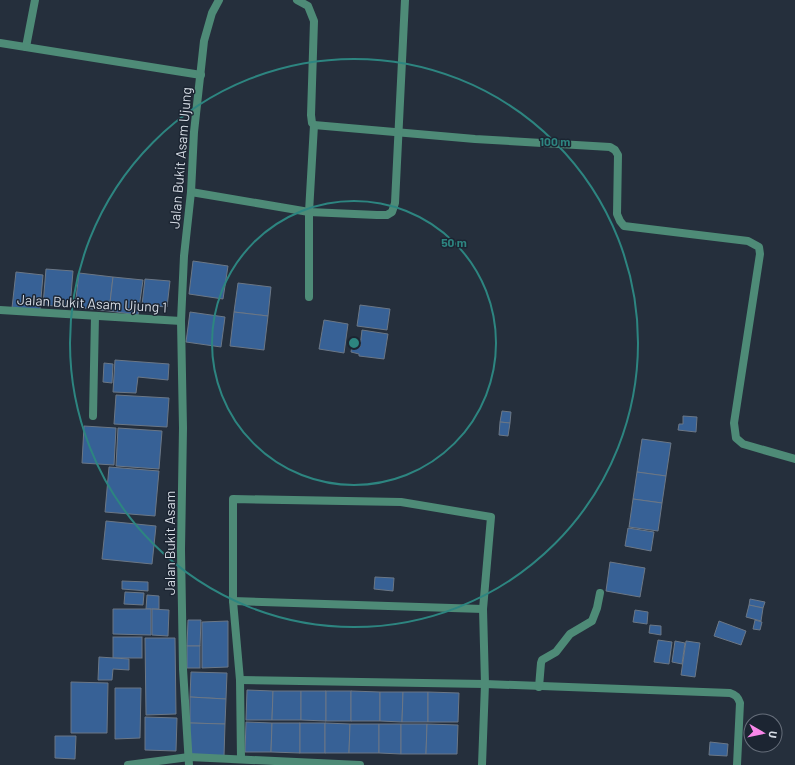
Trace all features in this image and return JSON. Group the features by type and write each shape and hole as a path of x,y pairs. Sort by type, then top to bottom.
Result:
{"street":[{"path":"26,47 35,0"},
{"name":"Jalan Bukit Asam Ujung","path":"182,321 184,256 191,192 194,132 204,41 212,13 219,0"},
{"path":"297,0 308,6 314,21 311,115 312,123 314,125 309,212 309,297"},
{"path":"191,192 309,212 387,215 392,212 395,203 405,0"},
{"path":"0,43 201,75"},
{"path":"314,125 398,133 610,147 615,150 618,155 617,214 624,226 748,241 759,247 760,254 734,423 736,438 743,444 795,459"},
{"name":"Jalan Bukit Asam Ujung 1","path":"0,310 182,321"},
{"path":"93,416 95,316"},
{"name":"Jalan Bukit Asam","path":"182,321 183,428 181,550 183,669 189,761"},
{"path":"241,760 240,680 233,601 233,499 401,502 491,517 483,609 485,684 482,765"},
{"path":"539,687 542,660 556,652 570,634 592,621 597,608 600,593"},
{"path":"233,601 483,609"},
{"path":"240,680 485,684 539,687 560,686 735,694 740,703 737,765"},
{"path":"128,765 189,761 241,760 360,765"}],"building":[{"path":"193,261 228,266 223,299 189,294"},
{"path":"46,269 73,271 70,307 43,305"},
{"path":"16,272 43,275 40,310 12,308"},
{"path":"79,273 113,277 109,311 75,307"},
{"path":"113,277 143,280 138,315 109,311"},
{"path":"145,279 170,281 167,307 142,305"},
{"path":"238,283 271,287 268,316 234,312"},
{"path":"360,305 390,309 387,330 357,326"},
{"path":"190,312 225,317 221,347 186,342"},
{"path":"234,312 268,316 264,350 230,346"},
{"path":"324,320 348,324 344,353 319,349"},
{"path":"362,330 388,334 384,359 359,356 359,354 351,352 352,346 360,347"},
{"path":"115,360 169,364 168,380 138,377 136,393 113,392"},
{"path":"104,363 113,364 112,383 103,382"},
{"path":"116,395 169,398 167,427 114,424"},
{"path":"502,411 511,412 510,423 500,422"},
{"path":"683,416 697,417 696,432 678,430 679,424 683,424"},
{"path":"500,422 510,423 508,436 499,435"},
{"path":"84,426 116,428 114,465 82,463"},
{"path":"118,428 162,431 159,469 116,466"},
{"path":"642,439 671,443 666,476 637,472"},
{"path":"109,467 159,471 155,516 105,512"},
{"path":"637,472 666,476 662,503 633,499"},
{"path":"633,499 662,503 658,531 629,527"},
{"path":"106,521 156,526 152,564 102,559"},
{"path":"628,528 654,532 651,551 625,546"},
{"path":"610,562 645,568 640,597 606,591"},
{"path":"375,577 394,578 393,591 374,589"},
{"path":"122,581 148,582 148,591 122,589"},
{"path":"125,592 144,593 143,605 124,604"},
{"path":"147,595 159,596 159,609 146,609"},
{"path":"750,599 765,602 763,608 749,605"},
{"path":"749,605 763,608 761,621 746,617"},
{"path":"113,609 151,609 151,635 113,634"},
{"path":"152,609 169,610 168,636 152,635"},
{"path":"635,610 648,612 647,624 633,622"},
{"path":"188,620 201,620 200,646 187,646"},
{"path":"755,620 762,622 760,630 753,629"},
{"path":"228,621 228,667 202,668 202,622"},
{"path":"719,621 746,631 741,645 714,636"},
{"path":"650,625 661,626 661,635 649,633"},
{"path":"113,637 142,637 142,658 113,658"},
{"path":"145,638 175,638 176,714 146,715"},
{"path":"658,640 672,642 669,664 654,662"},
{"path":"675,641 685,643 682,664 672,662"},
{"path":"686,641 700,643 695,677 681,675"},
{"path":"187,646 200,646 200,668 187,668"},
{"path":"99,657 129,659 129,670 113,669 112,680 98,680"},
{"path":"191,672 227,673 226,699 190,697"},
{"path":"71,682 108,683 107,733 71,733"},
{"path":"115,688 141,688 140,738 115,739"},
{"path":"247,690 273,691 272,720 246,720"},
{"path":"273,691 301,691 301,720 272,720"},
{"path":"301,691 326,691 326,721 301,720"},
{"path":"326,691 351,691 351,721 326,721"},
{"path":"351,691 380,692 380,721 351,721"},
{"path":"380,692 403,692 402,722 380,721"},
{"path":"403,692 428,692 428,722 402,722"},
{"path":"428,692 459,693 458,722 428,722"},
{"path":"190,697 226,699 225,724 190,723"},
{"path":"145,717 177,718 176,751 145,750"},
{"path":"246,722 272,723 271,752 245,752"},
{"path":"190,723 225,724 224,756 188,755"},
{"path":"272,723 300,723 300,753 271,752"},
{"path":"300,723 325,723 325,753 300,753"},
{"path":"325,723 350,724 349,753 325,753"},
{"path":"350,724 379,724 379,753 349,753"},
{"path":"379,724 401,724 401,754 379,753"},
{"path":"401,724 427,724 426,754 401,754"},
{"path":"427,724 458,725 457,754 426,754"},
{"path":"55,736 76,736 75,759 55,758"},
{"path":"710,742 728,744 727,756 709,755"}]}
